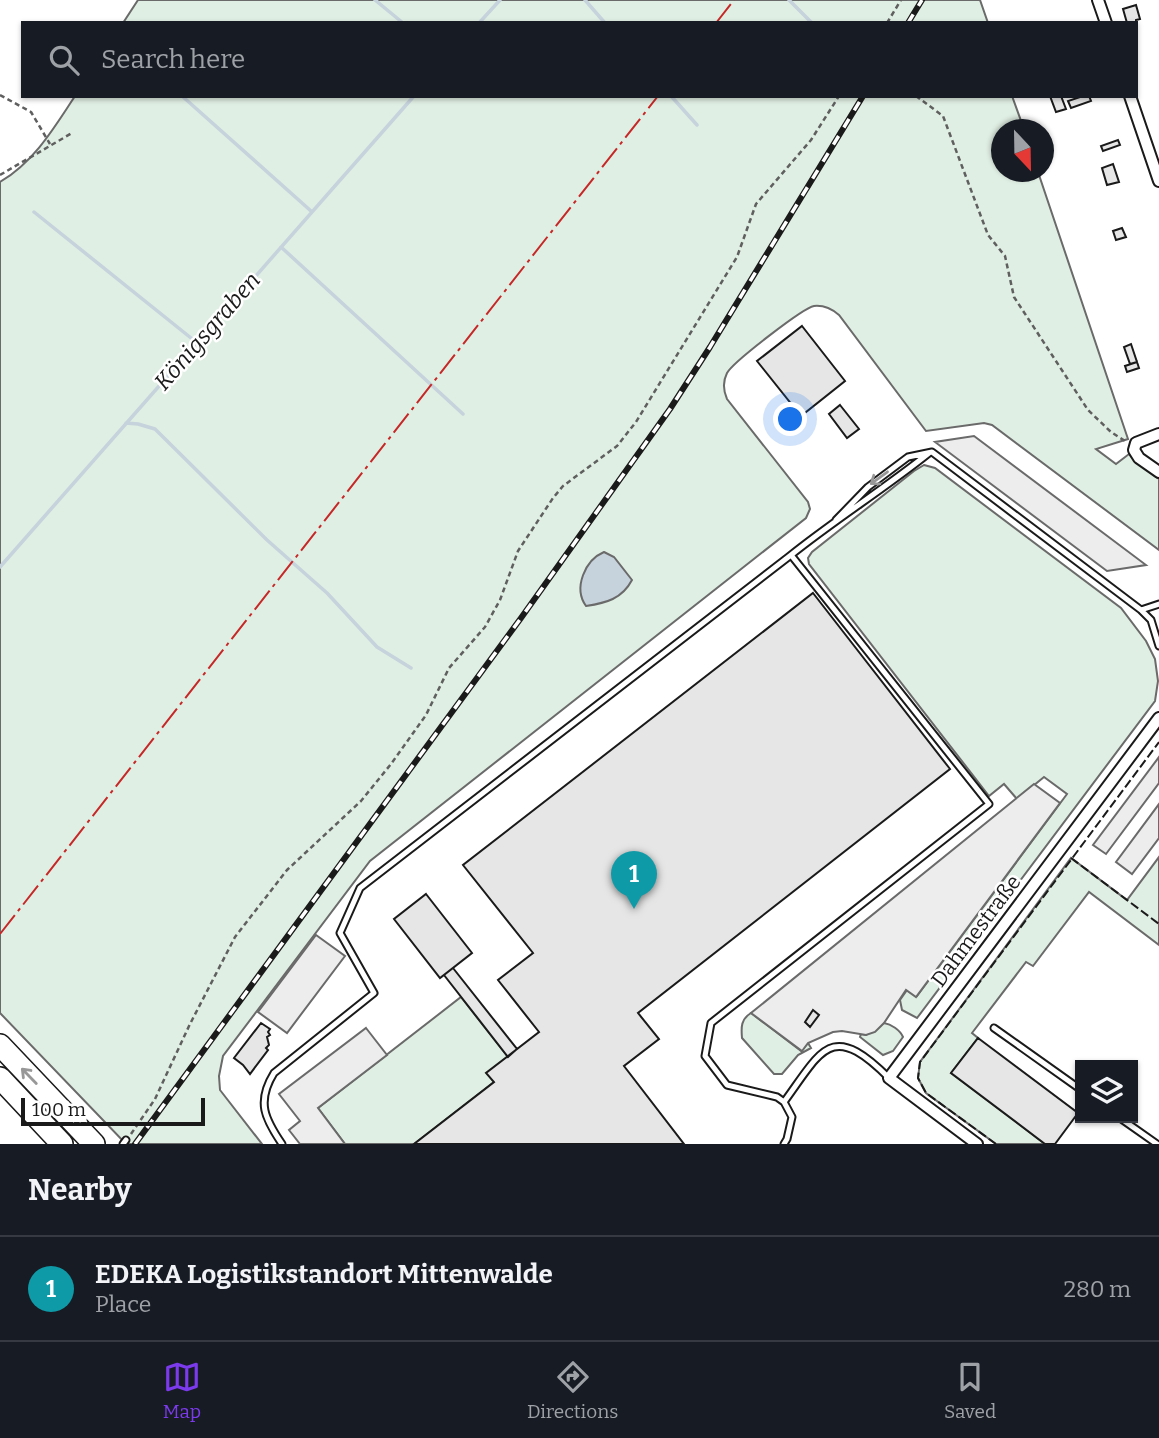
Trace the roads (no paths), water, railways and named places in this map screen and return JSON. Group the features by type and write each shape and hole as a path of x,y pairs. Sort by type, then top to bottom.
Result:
{"highway":[{"path":"0,1045 93,1143"},
{"path":"0,1079 62,1144"}],"street":[{"path":"1098,0 1105,21"},
{"path":"1131,98 1159,181"},
{"path":"1159,434 1135,445 1139,457 1159,472"},
{"name":"Dahmestraße","path":"889,1078 1159,719"},
{"path":"889,1078 977,1144"}],"lane":[{"path":"282,1144 265,1120 266,1086 270,1079 374,993 340,933 360,888 836,520 932,452"},
{"path":"836,520 868,487 908,457 932,452 1141,610 1151,620 1159,646"},
{"path":"784,1144 792,1116 784,1102 777,1097 727,1085 705,1056 711,1023 989,804 791,555"},
{"path":"1141,610 1159,604"},
{"path":"994,1028 1075,1085"},
{"path":"784,1102 821,1053 830,1046 841,1045 852,1049 872,1061 889,1078"},
{"path":"1127,1123 1157,1144"}],"waterway":[{"path":"375,0 401,21"},
{"name":"Königsgraben","path":"481,21 500,0"},
{"path":"585,0 603,21"},
{"path":"789,0 810,21"},
{"path":"184,98 311,211"},
{"name":"Königsgraben","path":"0,567 412,98"},
{"path":"673,98 697,125"},
{"path":"34,212 196,342"},
{"path":"281,247 463,414"},
{"path":"126,423 155,429 267,540 327,593 377,647 411,668"}],"railway":[{"path":"909,21 922,0"},
{"path":"135,1144 521,618 670,409 862,98"}],"place":[{"name":"EDEKA Logistikstandort Mittenwalde","path":"634,909"}]}
